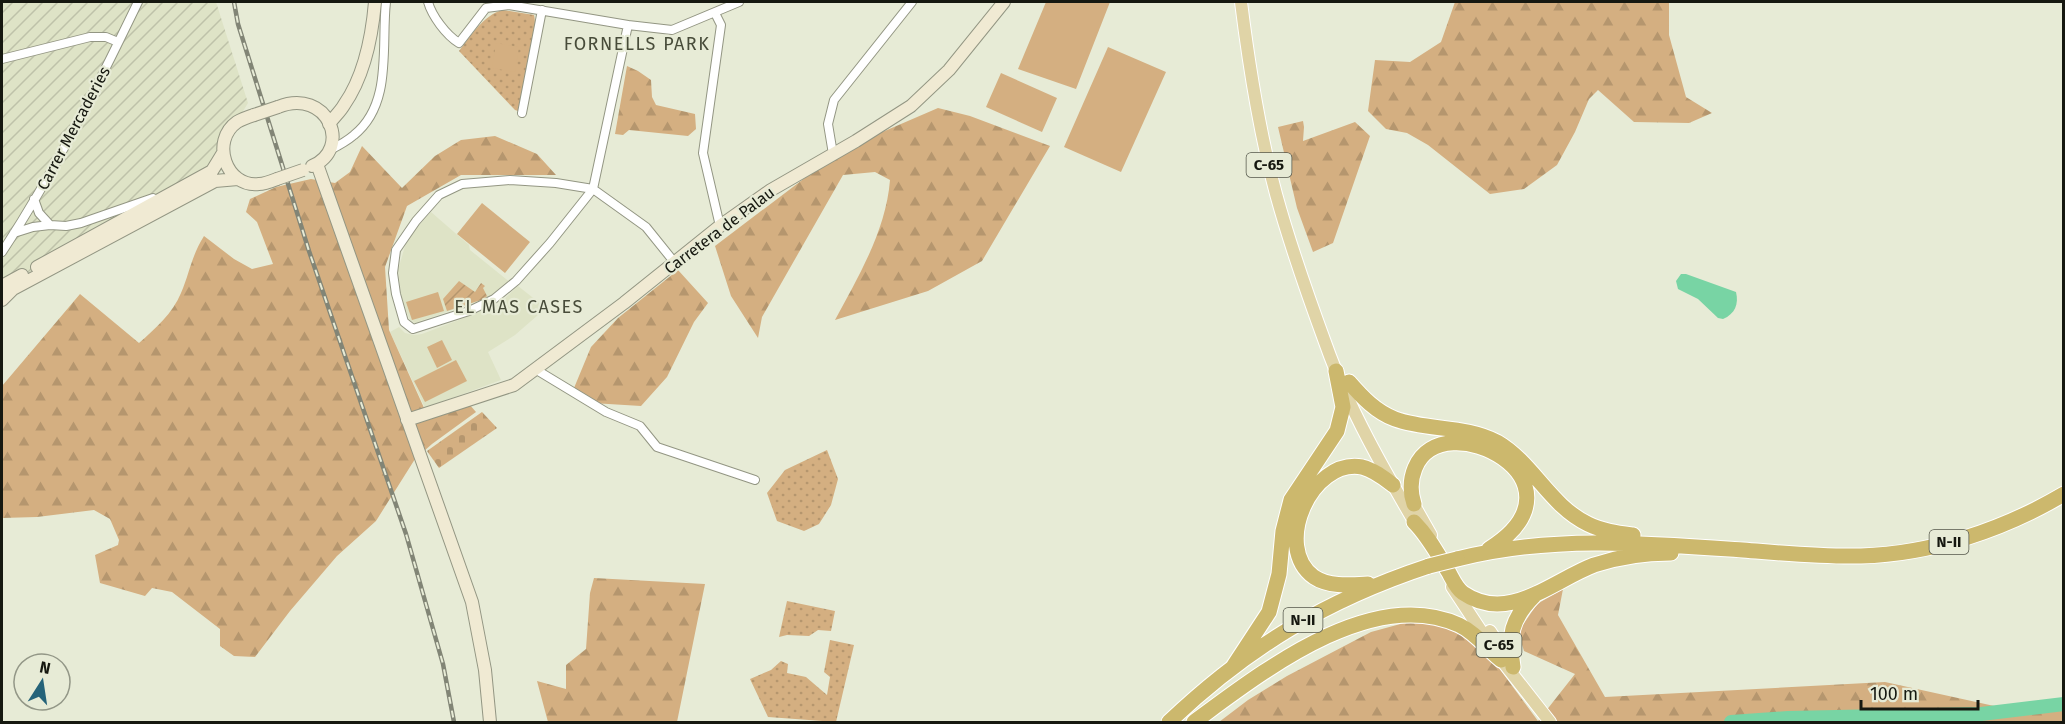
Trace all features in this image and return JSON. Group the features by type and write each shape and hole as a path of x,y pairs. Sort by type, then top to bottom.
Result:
{"highway":[{"path":"1233,667 1269,612 1279,574 1282,531 1292,500 1337,431 1342,406 1336,371"},
{"path":"1349,382 1370,404 1394,419 1424,426 1463,430 1480,435 1509,449 1558,502 1588,524 1607,531 1677,545"},
{"path":"1414,504 1412,476 1417,462 1433,447 1446,443 1463,442 1490,450 1504,459 1514,467 1525,485 1527,506 1515,529 1482,553"},
{"path":"1380,583 1336,584 1314,576 1300,561 1296,537 1299,522 1310,495 1336,470 1360,467 1371,470 1393,485"},
{"name":"N-II","path":"1169,723 1233,667 1299,622 1380,583 1429,566 1482,553 1567,543 1623,542 1826,556 1884,554 1953,541 2016,519 2064,494"},
{"path":"1414,522 1424,532 1460,591 1481,602 1495,605 1511,604 1595,565 1638,555 1689,553 1786,560 1826,556"},
{"path":"1507,663 1514,624 1520,611 1536,594"},
{"path":"1194,723 1254,680 1300,651 1349,628 1388,616 1420,615 1453,623 1477,636 1507,663"}],"main road":[{"name":"C-65","path":"1241,2 1252,86 1271,172 1285,225 1336,371 1393,485 1455,592 1550,723"},
{"name":"C-65","path":"1319,322 1414,504 1507,663"}],"street":[{"name":"Carrer Mercaderies","path":"2,252 34,199 138,2"},
{"path":"329,124 352,90 369,46 375,2"},
{"path":"329,151 355,135 369,118 377,100 385,56 386,2"},
{"path":"428,2 430,11 459,43 486,8 509,5 672,30 739,2"},
{"path":"832,154 828,124 834,100 912,2"},
{"name":"Carretera de Palau","path":"407,420 514,385 720,226 771,190 911,106 949,70 1004,2"},
{"path":"522,113 542,10"},
{"path":"715,13 721,25 703,153 720,226"},
{"path":"628,25 593,189 522,274 494,299 469,312 413,329 404,322 396,294 393,273 396,250 416,221 439,195 462,184 510,180 556,183 593,189 646,227 675,262"},
{"path":"2,59 90,38 106,37 118,42"},
{"path":"320,110 333,106 352,90"},
{"path":"298,103 309,104 320,110 329,124 332,136 329,151 323,160 316,164 258,185 238,179 226,166 224,153 225,140 233,126 243,119 298,103"},
{"path":"2,286 188,186 212,171 224,153"},
{"path":"316,164 375,324 472,602 485,670 490,723"},
{"path":"2,300 13,289 215,181 238,179"},
{"path":"14,233 33,227 66,226 100,217 179,186 188,186"},
{"path":"34,199 39,213 50,225"},
{"path":"535,369 606,412 640,426 657,447 755,480"}],"shaded area":[{"path":"2,2 216,2 248,103 225,141 221,172 5,290 2,317"},
{"path":"431,212 469,245 470,250 511,283 484,299 415,323 410,320 402,301 398,270 405,246 414,231"},
{"path":"1681,274 1736,292 1737,301 1733,311 1723,319 1718,318 1698,299 1678,289 1676,281"},
{"path":"518,286 546,308 515,335 488,352 501,380 425,408 390,332 399,327 405,333 422,334 498,305"}],"green space":[{"path":"1046,2 1110,2 1076,89 1018,69"},
{"path":"1455,2 1669,2 1669,35 1686,97 1712,113 1689,123 1634,122 1598,90 1589,99 1557,165 1524,189 1490,194 1428,145 1407,133 1386,129 1368,111 1375,60 1410,62 1441,42"},
{"path":"503,10 534,15 532,48 518,111 459,51 483,21"},
{"path":"496,43 519,47 515,72 492,68"},
{"path":"1108,47 1166,72 1121,172 1064,147"},
{"path":"627,66 651,80 652,97 656,105 695,114 696,129 688,136 629,130 623,135 615,134"},
{"path":"1001,73 1057,98 1042,132 986,107"},
{"path":"938,108 970,116 1050,146 982,261 928,291 835,320 870,253 883,217 890,180 875,172 843,175 762,317 758,338 731,296 715,246 843,149"},
{"path":"1303,121 1303,141 1355,122 1370,136 1333,243 1313,252 1297,208 1278,127"},
{"path":"495,136 537,154 556,175 461,175 407,206 385,267 389,330 429,419 469,404 476,412 415,459 376,521 337,556 290,611 255,657 234,656 220,646 220,629 172,592 152,588 145,596 100,583 95,555 118,545 119,540 110,519 94,510 37,517 2,518 2,386 80,294 139,343 163,320 178,300 204,236 234,259 252,269 273,264 257,222 246,212 250,199 276,187 311,179 335,183 350,172 362,146 402,188 435,156 461,140"},
{"path":"482,203 530,242 505,273 457,234"},
{"path":"678,270 708,303 694,322 667,377 641,406 592,403 574,388 591,347 618,318"},
{"path":"459,281 475,292 481,283 485,286 483,288 487,296 447,311 443,299"},
{"path":"438,292 444,311 412,320 406,302"},
{"path":"442,340 452,360 437,368 427,347"},
{"path":"456,360 467,381 425,402 414,381"},
{"path":"482,412 497,428 439,468 427,451"},
{"path":"827,450 838,479 831,505 819,524 804,531 777,521 767,493 785,470"},
{"path":"594,578 705,584 677,722 548,722 537,681 566,689 566,665 586,649 590,593"},
{"path":"1563,589 1558,615 1605,697 1885,682 2017,711 2064,707 2063,722 1219,722 1248,700 1287,676 1371,632 1415,620 1439,625 1470,639 1496,664 1538,721 1575,674 1524,651 1518,632 1537,604"},
{"path":"787,601 835,611 831,631 818,630 809,636 779,637"},
{"path":"830,640 854,645 836,722 768,717 750,679 771,670 781,661 788,664 787,673 806,677 827,695 830,677 824,672"}],"waterway":[{"path":"1731,722 1788,718 1981,714 2064,704"}],"railway":[{"path":"234,2 238,24 309,251 406,534 443,664 454,722"}],"district":[{"name":"FORNELLS PARK","path":"637,44"},
{"name":"EL MAS CASES","path":"519,307"}]}
